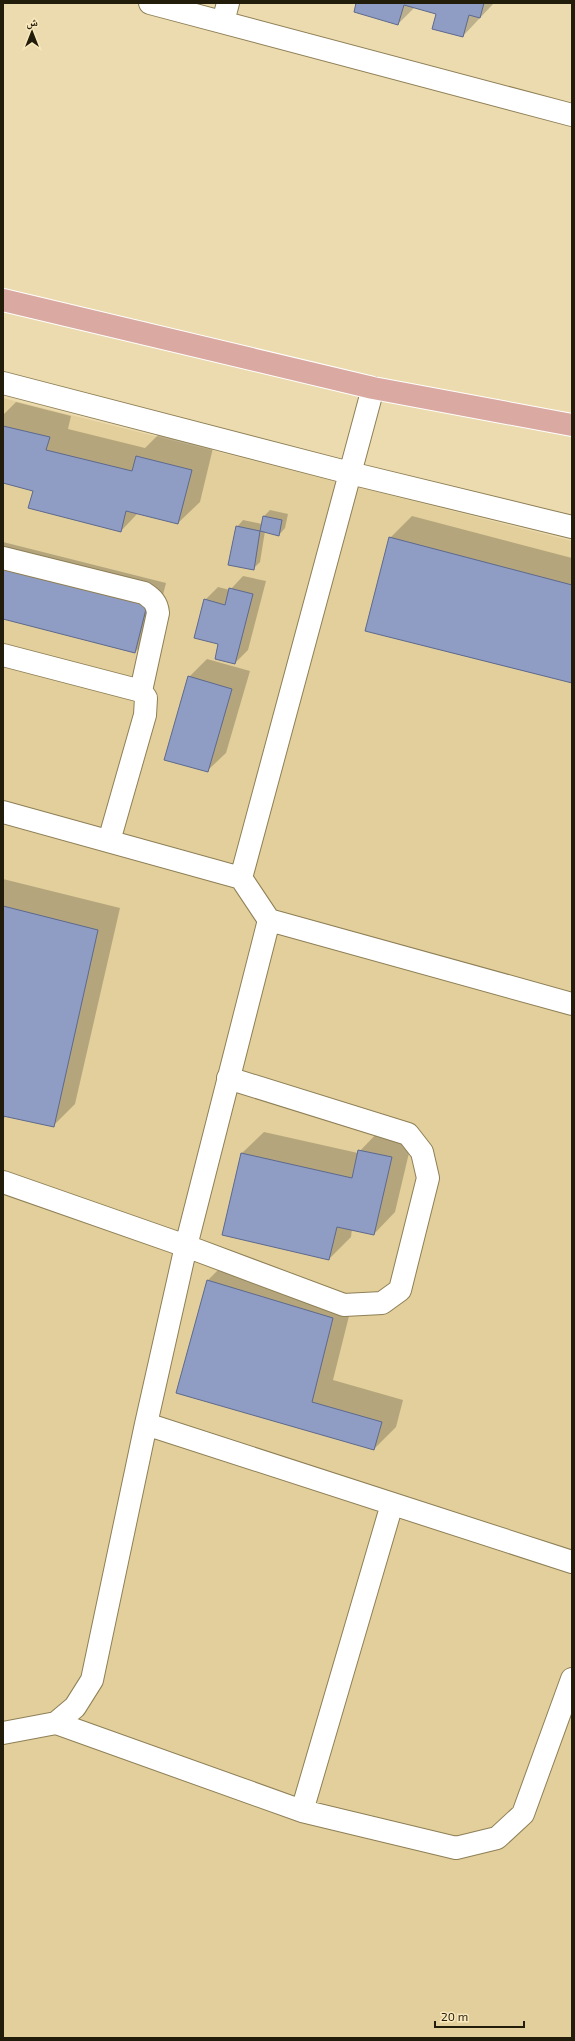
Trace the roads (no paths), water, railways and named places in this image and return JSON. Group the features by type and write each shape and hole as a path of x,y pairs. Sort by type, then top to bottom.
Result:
{"main road":[{"path":"3,300 373,388 572,425"}],"street":[{"path":"150,3 225,13 572,115"},
{"path":"3,383 350,473 572,527"},
{"path":"241,878 373,388"},
{"path":"3,558 144,593 152,599 157,606 158,614 141,691"},
{"path":"3,656 141,691 146,698 145,715 110,841"},
{"path":"3,812 241,878 269,920 572,1004"},
{"path":"3,1733 56,1723 75,1707 92,1680 146,1424 186,1246 269,920"},
{"path":"3,1182 186,1246 344,1305 382,1303 400,1290 428,1178 422,1152 408,1134 228,1078"},
{"path":"146,1424 572,1562"},
{"path":"302,1811 392,1504"},
{"path":"56,1723 302,1811 456,1848 497,1838 523,1814 572,1679"}]}
